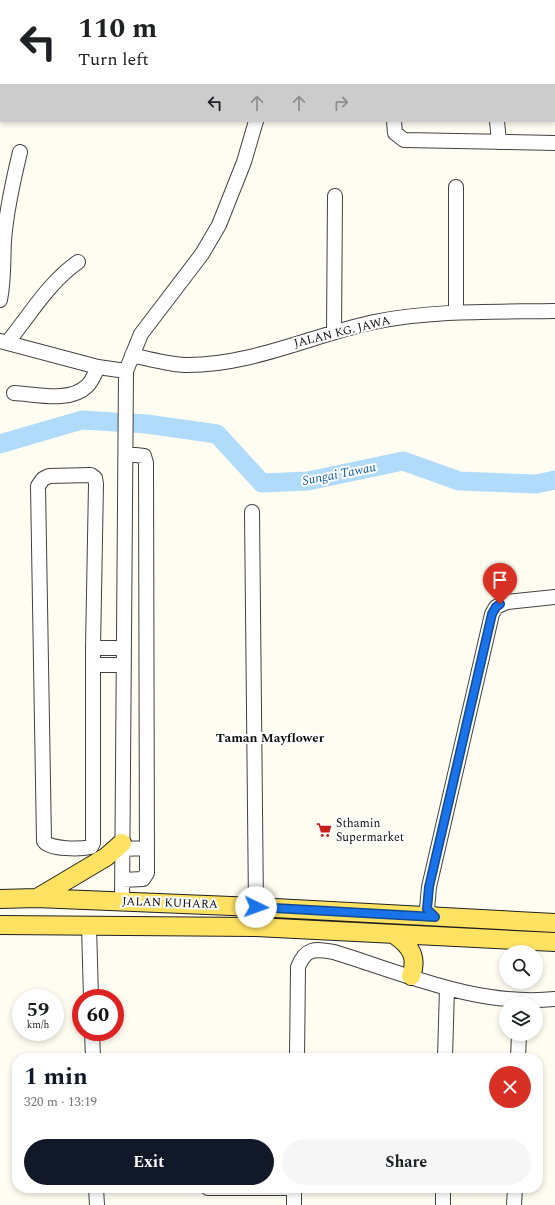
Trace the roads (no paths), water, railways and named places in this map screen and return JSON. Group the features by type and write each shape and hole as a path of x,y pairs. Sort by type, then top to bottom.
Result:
{"main road":[{"path":"36,898 122,846"},
{"name":"JALAN KUHARA","path":"0,898 36,898 256,907 555,922"},
{"path":"122,902 125,911 131,914 137,916 172,919 178,926"},
{"name":"JALAN KUHARA","path":"0,925 178,926 302,929 395,935 555,942"},
{"path":"395,935 405,942 415,959 411,976"}],"street":[{"path":"122,902 124,580 127,454 126,371 141,334 202,254 219,225 244,162 256,122"},
{"path":"394,122 395,133 404,140 555,143"},
{"path":"497,122 499,142"},
{"path":"0,300 4,276 4,240 11,191 20,152"},
{"path":"456,187 456,312"},
{"path":"334,332 335,196"},
{"path":"78,262 68,269 4,342 98,367 126,371"},
{"name":"JALAN KG. JAWA","path":"132,355 164,363 209,363 297,344 334,332 375,322 456,312 555,311"},
{"path":"14,393 63,396 79,392 88,386 98,367"},
{"path":"122,880 143,879 146,877 147,848 146,463 144,456 127,454"},
{"path":"91,475 95,478 93,648 93,843 91,847 85,848 51,846 44,841 38,486 43,479 49,476 91,475"},
{"path":"252,512 256,907"},
{"path":"124,580 147,580"},
{"path":"435,917 427,909 429,887 492,614 496,607 507,602 555,597"},
{"path":"93,648 124,648"},
{"path":"93,665 124,665"},
{"path":"122,846 147,848"},
{"path":"89,926 91,989"},
{"path":"297,1053 298,966 302,957 310,951 320,950 334,952 447,988 499,998"},
{"path":"445,1053 447,988"},
{"path":"543,1000 555,999"},
{"path":"92,1041 93,1053"},
{"path":"518,1053 519,1041"},
{"path":"96,1193 97,1205"},
{"path":"294,1193 294,1205"},
{"path":"443,1193 443,1205"},
{"path":"514,1205 515,1193"}],"waterway":[{"name":"Sungai Tawau","path":"0,444 82,420 147,424 217,434 262,483 308,481 403,461 459,481 536,484 555,480"}],"place":[{"name":"Sthamin Supermarket","path":"324,830"}],"district":[{"name":"Taman Mayflower","path":"270,738"}]}
